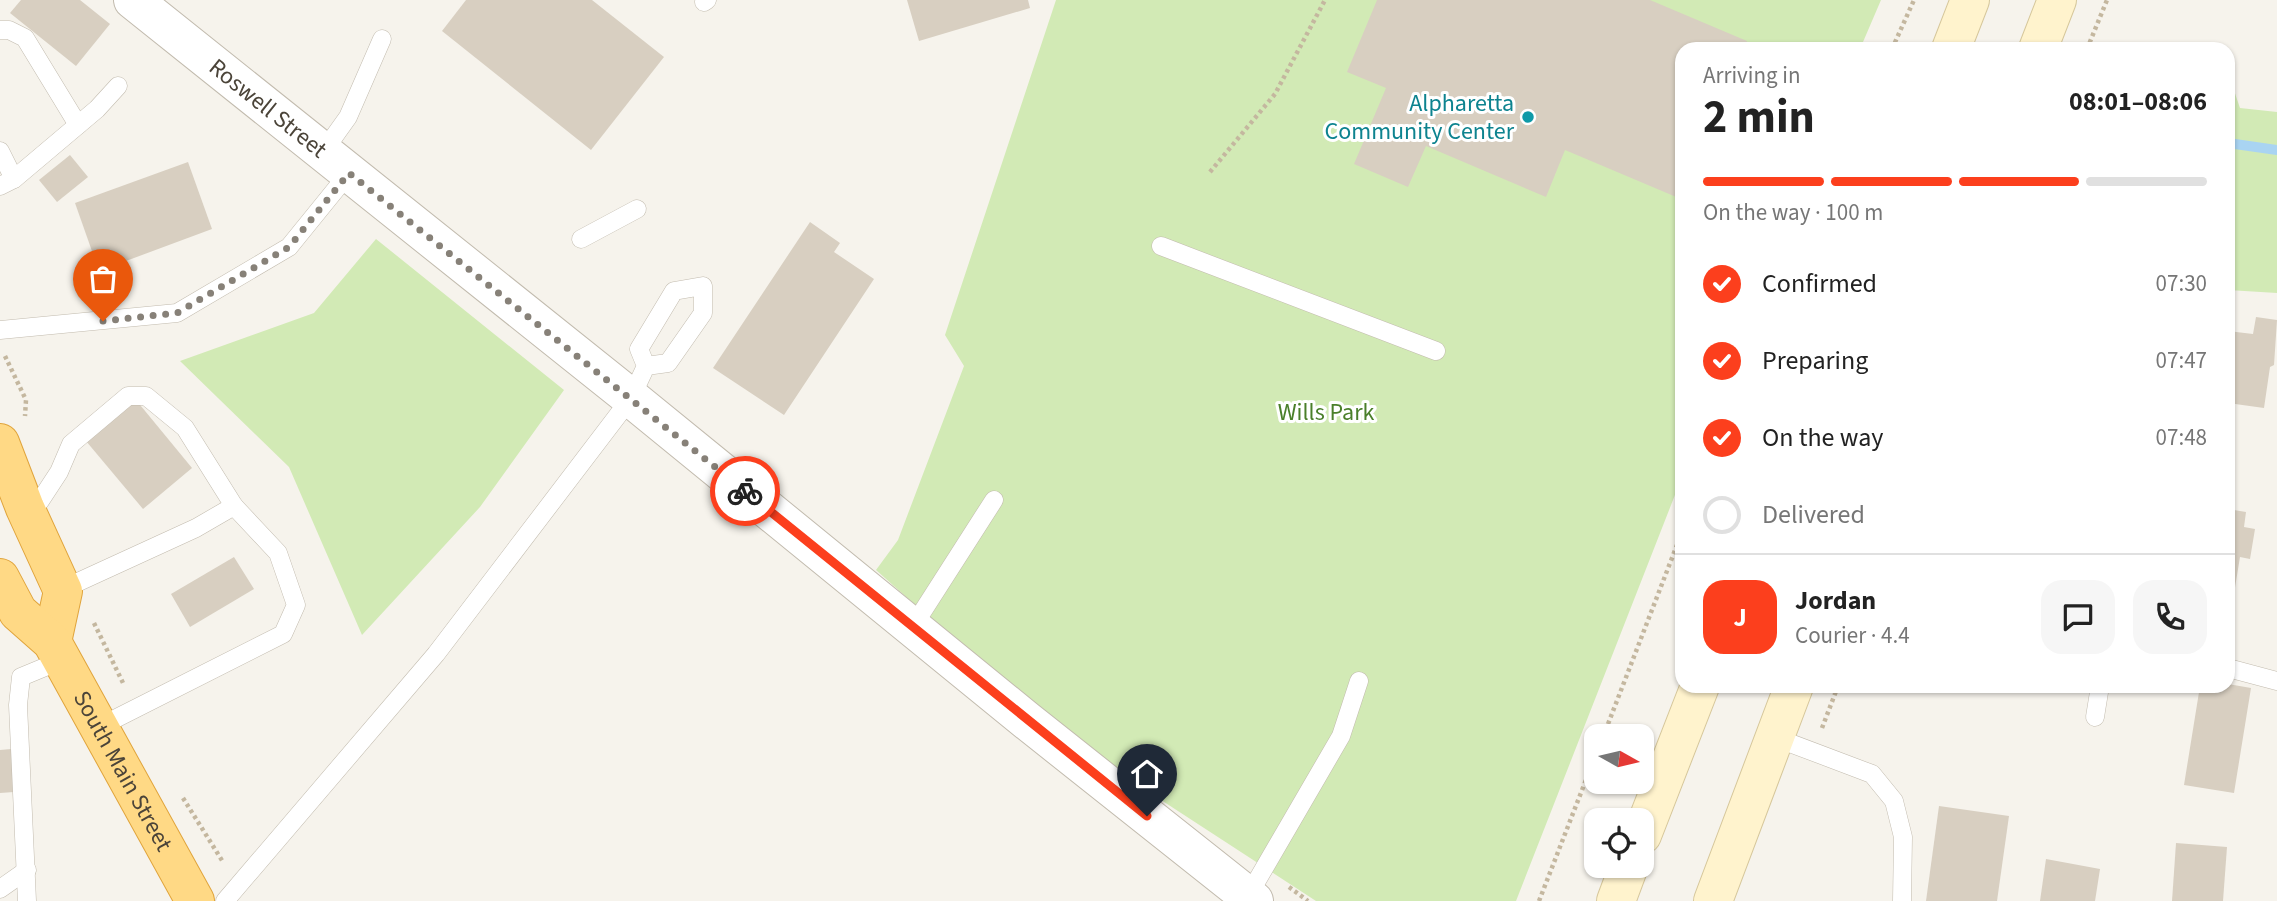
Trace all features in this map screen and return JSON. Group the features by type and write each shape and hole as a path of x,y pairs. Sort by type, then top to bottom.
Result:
{"highway":[{"path":"13,434 25,508 70,587 57,651"},
{"name":"South Main Street","path":"0,578 18,612 57,651 195,901"}],"main road":[{"path":"1954,42 1970,0"},
{"path":"2041,42 2057,0"},
{"path":"1653,808 1697,693"},
{"path":"1713,901 1791,693"},
{"path":"1616,901 1625,878"}],"street":[{"name":"Roswell Street","path":"143,3 336,162 638,382 912,628 1251,899"}],"lane":[{"path":"0,30 9,30 25,38 78,125"},
{"path":"0,330 177,313 289,247 336,162 348,117 382,39"},
{"path":"0,151 7,183 97,109 118,86"},
{"path":"581,239 637,209"},
{"path":"1161,246 1436,351"},
{"path":"225,901 436,654 638,382 668,363 703,313 703,286 674,292 639,349 638,382"},
{"path":"25,508 40,501 59,472 71,444 128,396 146,397 185,428 234,506 278,553 296,606 283,634 99,727"},
{"path":"912,628 993,500"},
{"path":"70,587 196,528 234,506"},
{"path":"27,901 18,705 21,677 57,651"},
{"path":"2235,670 2277,681"},
{"path":"1251,899 1341,736 1359,681"},
{"path":"2095,717 2099,693"},
{"path":"1774,737 1872,774 1894,801 1903,837 1902,901"},
{"path":"0,889 27,870"}],"path":[{"path":"1210,172 1275,94 1325,0"},
{"path":"1895,42 1914,0"},
{"path":"2090,42 2107,0"},
{"path":"0,345 26,400 13,434"},
{"path":"1608,724 1675,550"},
{"path":"70,587 135,707"},
{"path":"1539,901 1584,785"},
{"path":"182,795 237,885"}],"green space":[{"name":"Wills Park","path":"1056,0 1881,0 1863,42 1675,42 1675,495 1516,901 1316,901 1138,785 970,654 876,570 898,540 964,366 945,335"},
{"path":"2235,93 2240,108 2277,112 2277,293 2235,290"},
{"path":"376,239 564,390 480,507 362,635 289,467 180,361 314,313"}],"building":[{"path":"21,0 80,0 110,24 76,66 10,13"},
{"path":"466,0 592,0 664,57 591,150 442,31"},
{"path":"907,0 1028,0 1030,8 919,41"},
{"name":"Alpharetta Community Center","path":"1377,0 1650,0 1747,41 1675,42 1675,196 1565,150 1546,197 1426,146 1408,187 1354,164 1386,88 1347,72"},
{"path":"70,155 88,177 57,202 39,180"},
{"path":"188,162 212,229 99,271 75,203"},
{"path":"810,222 840,243 834,252 874,279 784,415 713,368"},
{"path":"2256,317 2277,320 2274,365 2270,367 2264,408 2235,404 2235,332 2253,334"},
{"path":"136,400 192,468 143,509 86,441"},
{"path":"2235,510 2246,512 2244,527 2255,529 2250,559 2240,557 2235,587"},
{"path":"234,557 254,589 190,627 171,594"},
{"path":"2235,685 2251,688 2234,793 2184,785 2199,693 2235,693"},
{"path":"11,749 14,792 0,793 0,750"},
{"path":"1939,806 2009,816 1997,901 1926,901"},
{"path":"2176,843 2227,847 2223,901 2172,901"},
{"path":"2046,859 2100,869 2095,901 2040,901"}],"waterway":[{"path":"2235,144 2277,150"}],"way so far":[{"path":"103,321 177,313 289,247 349,173 745,491"}],"place":[{"name":"Alpharetta Community Center","path":"1528,117"}],"route":[{"path":"745,491 1147,816"}]}
